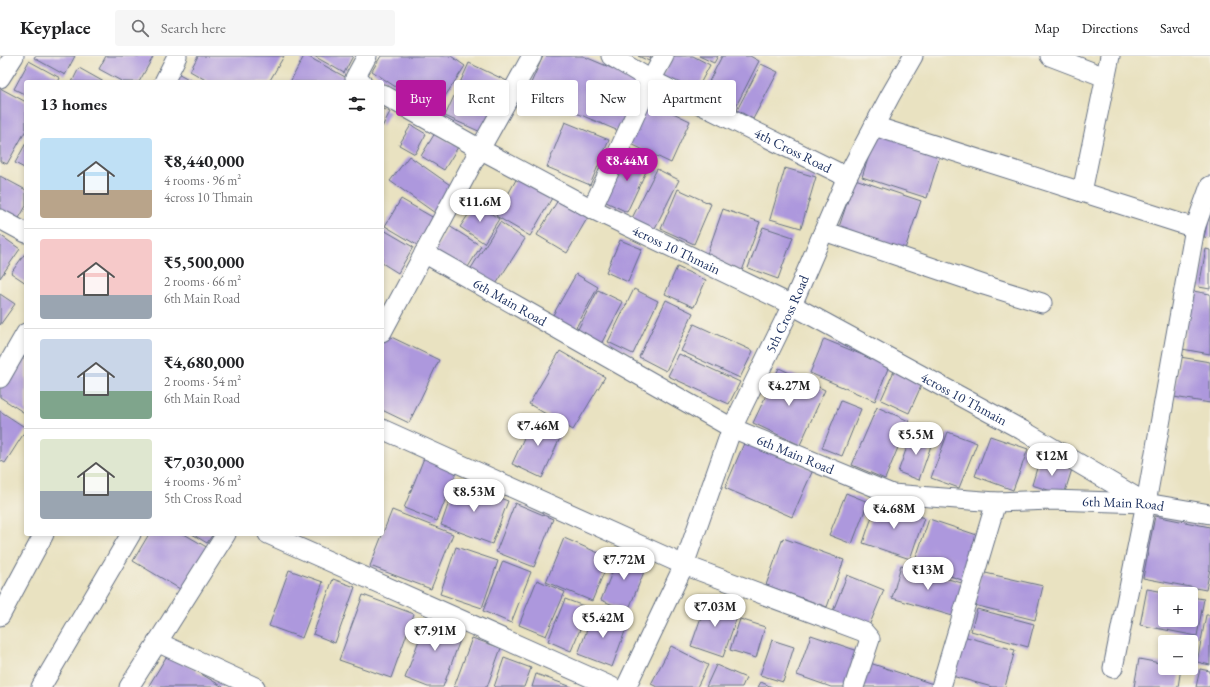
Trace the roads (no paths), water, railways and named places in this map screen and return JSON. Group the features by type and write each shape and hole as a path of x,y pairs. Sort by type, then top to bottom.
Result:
{"street":[{"path":"0,78 14,56"},
{"path":"165,80 177,56"},
{"path":"356,80 367,56"},
{"path":"384,328 480,149 532,56"},
{"name":"4th Cross Road","path":"611,56 651,80"},
{"path":"651,80 664,56"},
{"name":"5th Cross Road","path":"626,687 684,565 732,428 792,305 848,177 874,126 913,56"},
{"path":"1050,56 1105,77"},
{"path":"1082,192 1110,56"},
{"path":"592,209 648,87"},
{"name":"4cross 10 Thmain","path":"384,95 592,209 792,305 1022,430 1146,503"},
{"name":"4th Cross Road","path":"724,116 848,177"},
{"path":"874,126 1195,228"},
{"path":"1113,668 1146,503 1195,228 1210,186"},
{"path":"0,219 24,232"},
{"path":"824,231 1042,303"},
{"name":"6th Main Road","path":"424,253 732,428 892,494 996,502 1051,500 1146,503 1210,514"},
{"path":"0,378 24,336"},
{"path":"384,430 684,565 864,632 870,639 854,687"},
{"path":"941,687 996,502"},
{"path":"0,616 43,536"},
{"path":"42,687 130,536"},
{"path":"129,687 225,536"},
{"path":"272,536 612,687"},
{"path":"157,642 254,687"}]}
